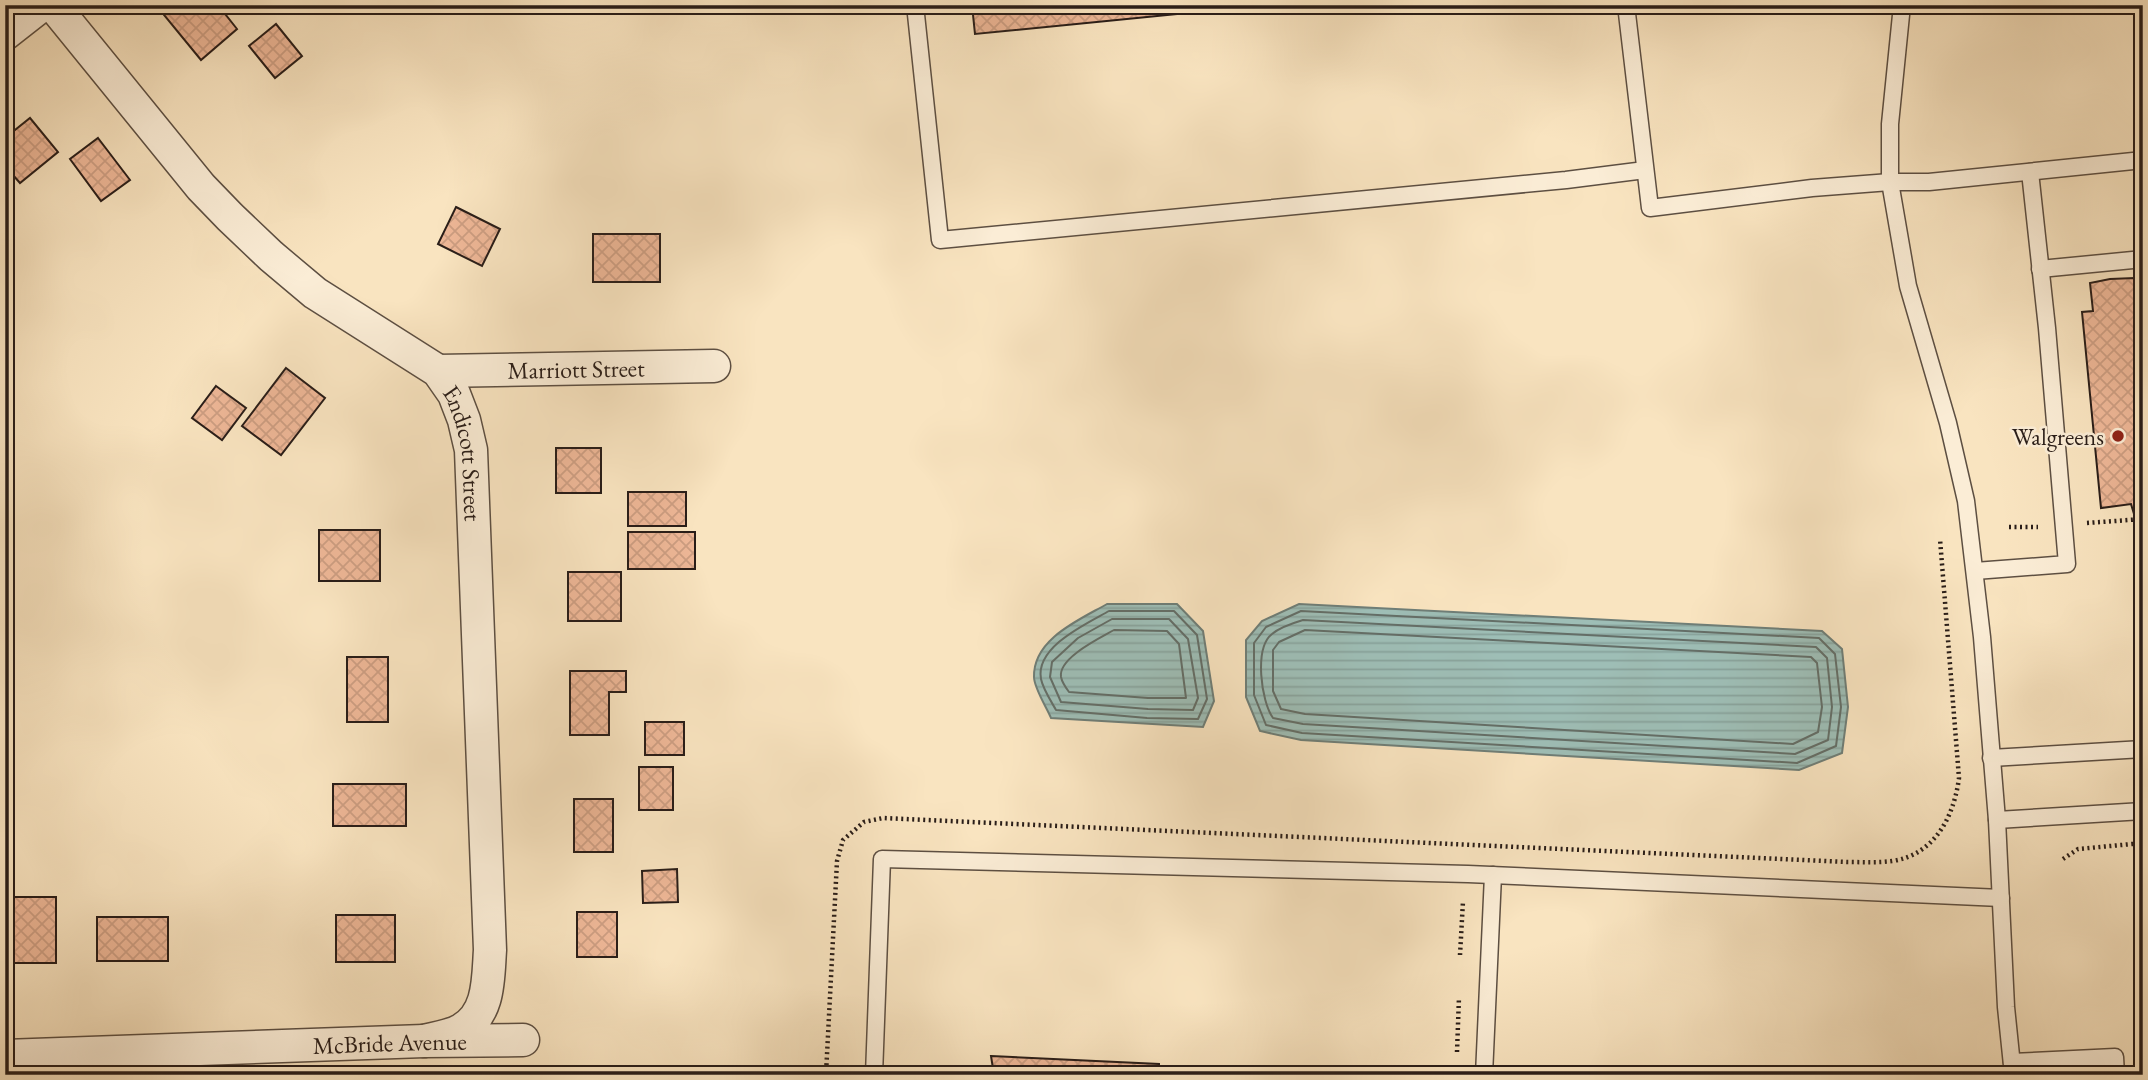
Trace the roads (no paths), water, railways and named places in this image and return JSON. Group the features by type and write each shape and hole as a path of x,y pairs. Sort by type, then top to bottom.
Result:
{"street":[{"path":"5,34 42,5"},
{"name":"Endicott Street","path":"53,5 201,187 230,217 315,293 438,371 454,394 464,420 471,450 490,950 487,989 482,1007 462,1030 424,1041"},
{"name":"Marriott Street","path":"438,371 714,366"},
{"name":"McBride Avenue","path":"5,1056 523,1040"}],"lane":[{"path":"915,5 940,240 1566,180 1645,170"},
{"path":"1626,5 1650,208 1811,188 1929,182 2143,160"},
{"path":"1902,5 1890,124 1890,182 1908,286 1957,458 1966,501 1982,637 1997,820 2006,1007 2012,1069 2115,1057 2116,1075"},
{"path":"1975,571 2067,564 2030,172"},
{"path":"2040,270 2143,259"},
{"path":"1991,758 2143,749"},
{"path":"1997,820 2143,811"},
{"path":"874,1075 882,859 1493,876 2001,898"},
{"path":"1484,1075 1493,876"}],"water":[{"path":"1107,604 1177,604 1203,631 1214,701 1203,727 1051,718 1034,677 1041,652 1049,641 1071,624"},
{"path":"1299,604 1822,631 1842,649 1848,707 1842,753 1799,770 1301,740 1260,731 1246,697 1246,640 1262,621"}],"place":[{"name":"Walgreens","path":"2118,436"}]}
